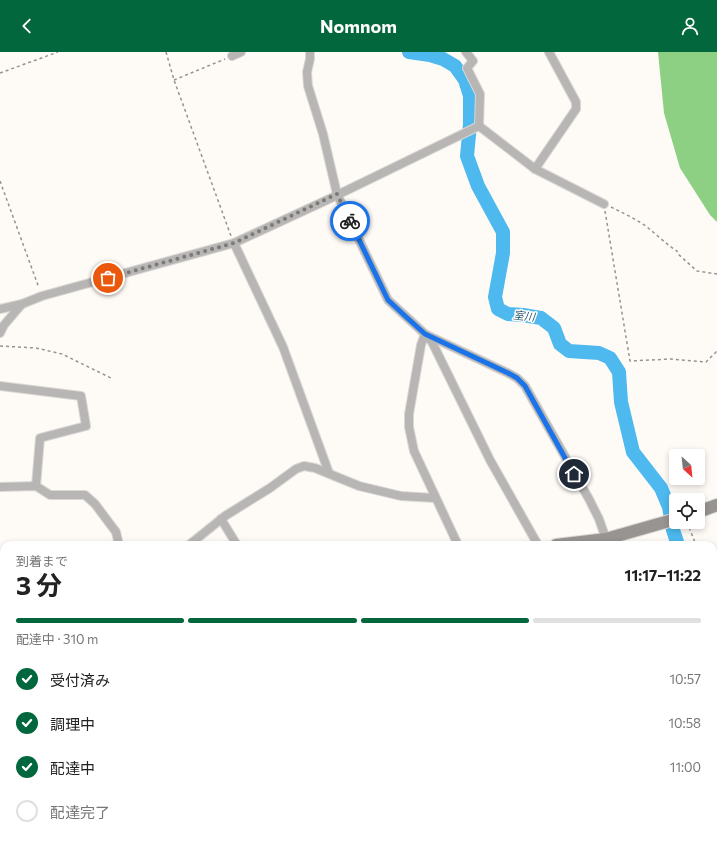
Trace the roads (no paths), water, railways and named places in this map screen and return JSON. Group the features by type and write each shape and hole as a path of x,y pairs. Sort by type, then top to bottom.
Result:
{"street":[{"path":"232,56 241,52"},
{"path":"310,52 307,72 308,86 323,134 337,194 388,300 432,342 490,460 536,541"},
{"path":"466,52 473,61 467,68 480,94 479,126"},
{"path":"535,169 576,110 576,102 549,52"},
{"path":"0,309 234,243 479,126"},
{"path":"479,126 535,169 604,204"},
{"path":"234,243 283,347 329,474"},
{"path":"0,333 4,324 22,304"},
{"path":"425,334 421,345 409,427 414,451 456,541"},
{"path":"425,334 508,373 517,378 525,386 589,499 599,519 606,541"},
{"path":"0,386 81,396 86,426 40,438 36,486"},
{"path":"194,541 224,516 270,488 296,469 304,466 359,486 401,496 435,498"},
{"path":"0,487 36,486 50,495 85,495 95,504 116,532 118,541"},
{"path":"705,509 717,505"},
{"path":"222,519 235,541"},
{"path":"609,541 669,521"}],"waterway":[{"name":"室川","path":"409,52 430,55 443,59 455,66 465,80 470,96 470,124 467,156 478,186 503,232 503,253 495,297 498,309 508,314 541,318 554,328 560,344 569,351 599,353 610,358 619,372 621,402 633,452 661,488 669,507 677,541"}]}
